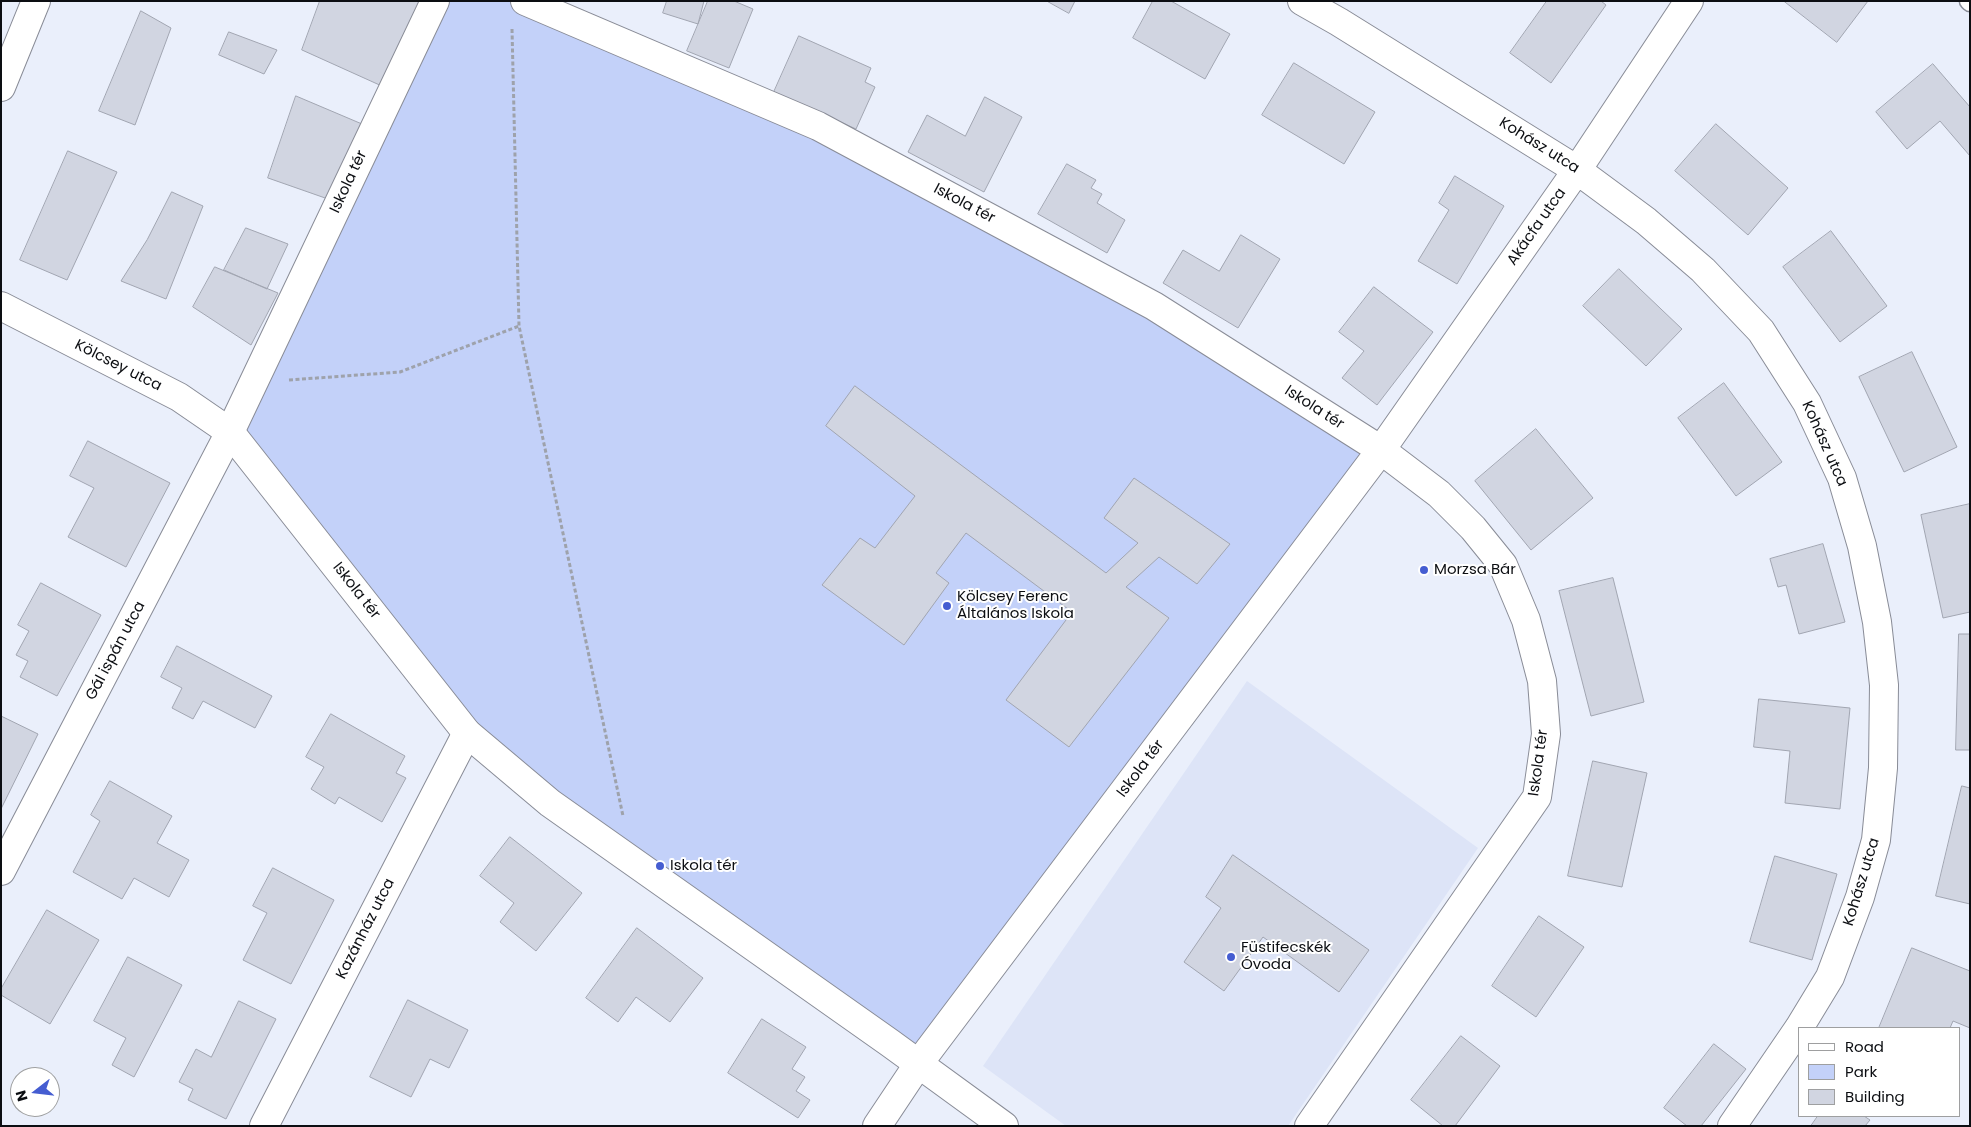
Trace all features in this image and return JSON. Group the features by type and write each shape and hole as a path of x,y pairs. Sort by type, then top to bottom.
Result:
{"street":[{"path":"1,86 36,1"},
{"name":"Iskola tér","path":"435,1 230,432 467,733 550,803 919,1063 1004,1126"},
{"name":"Kohász utca","path":"1302,1 1577,170 1646,221 1703,270 1761,331 1807,403 1842,478 1862,546 1877,622 1884,685 1883,768 1876,840 1860,897 1830,976 1800,1027"},
{"name":"Akácfa utca","path":"1381,450 1577,170 1689,1"},
{"name":"Iskola tér","path":"518,11 818,126 1154,306 1381,450 1439,494 1473,528 1503,565 1526,620 1542,681 1546,734 1537,797 1309,1126"},
{"name":"Kölcsey utca","path":"1,306 179,397 230,432"},
{"name":"Gál ispán utca","path":"1,871 230,432"},
{"name":"Iskola tér","path":"919,1063 1381,450"},
{"name":"Kazánház utca","path":"264,1126 467,733"},
{"name":"Kohász utca","path":"1732,1126 1798,1029"},
{"path":"877,1126 919,1063"}],"path":[{"path":"518,11 519,326 633,861"},
{"path":"254,382 400,372 519,326"}],"shaded area":[{"name":"Füstifecskék Óvoda","path":"1247,681 1478,848 1288,1126 1066,1126 983,1066"}],"green space":[{"path":"435,1 525,1 818,126 1381,450 919,1063 467,733 230,432"}],"building":[{"path":"320,1 422,1 384,87 302,50"},
{"path":"667,1 704,1 698,24 663,13"},
{"path":"708,1 734,1 753,9 729,68 687,51"},
{"path":"1047,1 1075,1 1069,13"},
{"path":"1153,1 1171,1 1230,34 1205,79 1133,38"},
{"path":"1547,1 1601,1 1606,5 1551,83 1510,53"},
{"path":"1784,1 1868,1 1837,42"},
{"path":"141,11 171,28 135,125 99,111"},
{"path":"229,32 277,50 264,74 219,55"},
{"path":"799,36 871,68 865,82 875,87 856,129 774,92"},
{"path":"1294,63 1375,112 1344,164 1262,115"},
{"path":"1933,64 1970,107 1970,156 1940,121 1907,149 1876,112"},
{"path":"296,96 362,124 328,199 268,178"},
{"path":"985,97 1022,117 984,192 908,152 927,115 965,136"},
{"path":"1716,124 1788,188 1748,235 1675,171"},
{"path":"68,151 117,172 67,280 20,260"},
{"path":"1067,164 1096,180 1091,188 1102,194 1097,203 1125,220 1107,253 1038,214"},
{"path":"1455,176 1504,206 1457,284 1418,261 1449,210 1439,203"},
{"path":"172,192 203,206 166,299 121,281 147,240"},
{"path":"246,228 288,244 267,289 224,270"},
{"path":"1831,231 1887,306 1840,342 1783,267"},
{"path":"1241,235 1280,259 1238,328 1163,283 1183,250 1219,271"},
{"path":"215,267 278,293 251,345 193,307"},
{"path":"1619,269 1682,329 1646,366 1583,306"},
{"path":"1374,287 1433,332 1377,405 1342,378 1364,351 1339,332"},
{"path":"1912,352 1957,447 1904,472 1859,377"},
{"path":"1724,383 1782,462 1736,496 1678,418"},
{"path":"855,386 1106,573 1138,543 1104,518 1134,478 1230,544 1197,584 1159,557 1126,587 1169,618 1069,747 1006,700 1072,612 966,533 936,573 949,583 904,645 822,585 860,538 875,548 915,496 826,426"},
{"path":"1536,429 1593,498 1531,550 1475,481"},
{"path":"88,441 170,483 126,567 68,537 94,488 70,476"},
{"path":"1970,504 1970,612 1943,618 1921,515"},
{"path":"1823,544 1845,622 1799,634 1786,585 1778,587 1770,559"},
{"path":"1613,578 1644,702 1591,716 1559,591"},
{"path":"41,583 101,615 57,696 20,677 28,661 16,655 29,631 18,625"},
{"path":"1959,634 1970,634 1970,750 1956,750"},
{"path":"177,646 272,696 255,728 203,701 193,719 172,708 182,688 161,677"},
{"path":"1759,699 1850,708 1840,809 1785,803 1790,751 1754,747"},
{"path":"331,714 405,756 396,773 406,778 382,822 339,797 335,804 311,789 324,767 306,757"},
{"path":"1,716 38,734 1,809"},
{"path":"1593,761 1647,773 1622,887 1568,876"},
{"path":"110,781 172,816 157,843 189,860 169,897 134,878 122,899 73,872 100,821 91,815"},
{"path":"1962,786 1970,788 1970,904 1936,896"},
{"path":"510,837 582,893 536,951 500,922 514,903 480,876"},
{"path":"1233,855 1369,950 1339,992 1263,937 1224,991 1184,962 1221,908 1206,897"},
{"path":"1775,856 1837,874 1812,960 1750,942"},
{"path":"273,868 334,900 291,984 243,960 267,913 253,906"},
{"path":"47,910 99,940 50,1024 1,995 1,989"},
{"path":"1539,916 1584,947 1536,1017 1492,986"},
{"path":"637,928 703,978 670,1022 636,997 618,1022 586,998"},
{"path":"1912,948 1970,971 1970,1028 1953,1021 1950,1027 1879,1027"},
{"path":"128,957 182,985 134,1077 112,1065 126,1038 94,1021"},
{"path":"408,1000 468,1030 449,1068 430,1059 411,1097 370,1077"},
{"path":"239,1001 276,1019 226,1119 188,1100 193,1089 179,1082 196,1049 211,1057"},
{"path":"762,1019 806,1047 792,1069 805,1077 796,1091 810,1100 798,1118 728,1073"},
{"path":"1461,1036 1500,1066 1455,1126 1443,1126 1411,1100"},
{"path":"1714,1044 1746,1069 1701,1126 1687,1126 1664,1108"},
{"path":"1817,1117 1866,1117 1870,1120 1865,1126 1811,1126"}],"place":[{"name":"Morzsa Bár","path":"1424,570"},
{"name":"Kölcsey Ferenc Általános Iskola","path":"947,606"},
{"name":"Iskola tér","path":"660,866"},
{"name":"Füstifecskék Óvoda","path":"1231,957"}]}
